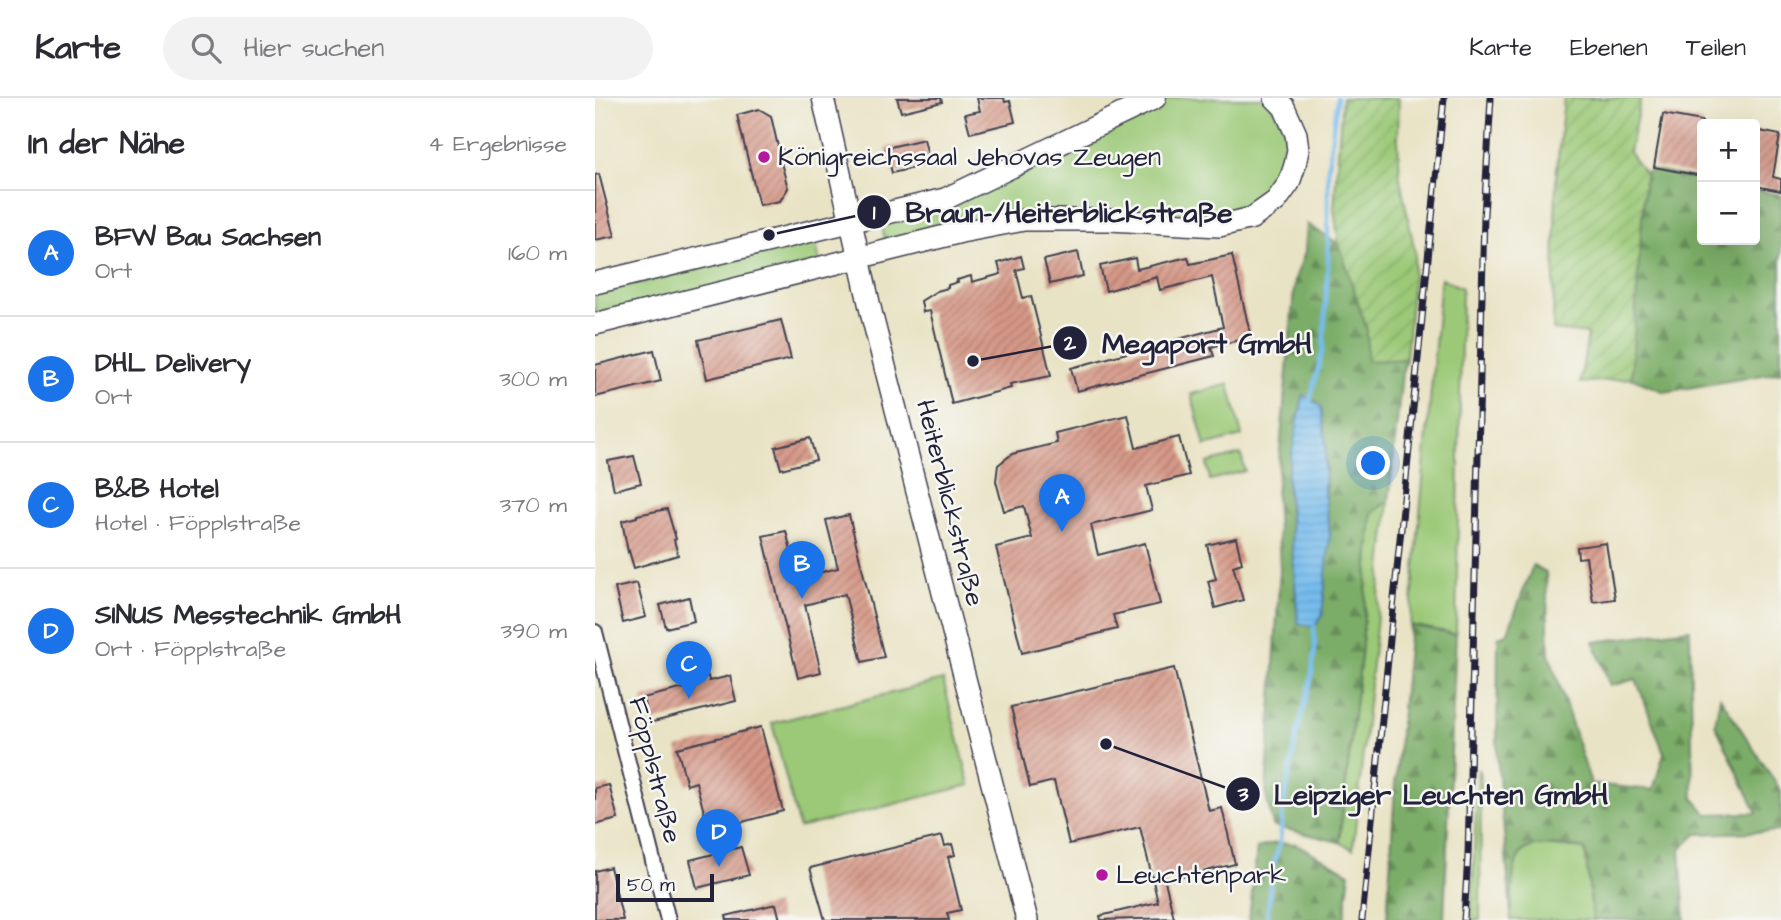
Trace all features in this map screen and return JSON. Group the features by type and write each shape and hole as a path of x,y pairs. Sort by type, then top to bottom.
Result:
{"main road":[{"name":"Heiterblickstraße","path":"823,98 872,316 1027,920"},
{"path":"595,283 945,199 1155,98"},
{"path":"595,324 961,232 1024,220 1110,220 1219,226 1252,218 1276,201 1289,183 1296,165 1297,134 1281,101"}],"street":[{"name":"Föpplstraße","path":"595,632 668,920"}],"green space":[{"path":"1171,98 1266,98 1289,134 1289,164 1267,202 1230,218 1091,212 886,245 881,223 966,196"},
{"path":"1342,98 1399,98 1400,178 1415,252 1406,359 1367,361 1367,330 1339,244 1334,209"},
{"path":"1564,98 1641,98 1629,152 1645,174 1631,378 1580,383 1588,334 1553,330 1556,177"},
{"path":"1650,170 1697,179 1697,245 1760,245 1760,191 1781,195 1781,372 1665,392 1631,378 1645,174"},
{"path":"1307,224 1339,244 1367,330 1368,360 1406,359 1402,373 1389,501 1372,513 1361,656 1339,842 1273,826 1266,795 1280,568 1276,496 1295,279 1305,252","holes":["1326,444 1325,580 1322,617 1298,623 1287,477"]},
{"path":"815,240 820,262 595,318 595,294"},
{"path":"1441,278 1462,288 1456,634 1410,625"},
{"path":"1229,384 1242,436 1205,446 1191,394"},
{"path":"1241,454 1245,471 1210,480 1207,463"},
{"path":"1389,501 1353,849 1339,842 1361,656 1372,513"},
{"path":"1533,565 1546,572 1549,653 1591,784 1653,790 1664,753 1636,679 1610,686 1594,642 1690,629 1693,798 1707,814 1757,813 1715,724 1720,697 1781,791 1781,831 1696,834 1680,850 1685,920 1593,920 1585,849 1545,845 1523,851 1518,859 1514,871 1511,911 1497,754 1498,637 1507,634"},
{"path":"1410,625 1456,634 1444,920 1387,920 1395,786"},
{"path":"943,680 970,785 799,828 772,723"},
{"path":"1478,768 1481,778 1480,920 1471,920"},
{"path":"1275,843 1296,844 1350,873 1344,920 1249,920 1257,848"},
{"path":"1542,845 1585,849 1593,920 1511,920 1512,882 1516,862 1525,849"}],"water":[{"path":"1303,395 1321,406 1326,444 1324,492 1330,534 1322,617 1314,627 1298,623 1287,477"}],"building":[{"path":"897,98 941,98 942,102 901,112"},
{"path":"977,98 1004,98 1005,102 1010,101 1015,122 970,133 965,114 980,111"},
{"name":"Königreichssaal Jehovas Zeugen","path":"759,109 771,116 778,147 785,151 780,159 788,188 780,201 759,205 737,115"},
{"path":"1663,114 1697,120 1697,175 1654,167"},
{"path":"1760,131 1780,135 1773,177 1781,179 1781,191 1760,187"},
{"path":"924,139 930,164 892,173 886,148"},
{"path":"599,174 615,236 595,240 595,175"},
{"path":"1078,252 1083,276 1050,284 1044,260"},
{"path":"1232,255 1251,337 1211,347 1214,356 1077,391 1071,368 1223,327 1212,277 1160,290 1157,277 1106,291 1100,266 1135,258 1137,269 1188,257 1190,264"},
{"path":"1021,256 1024,268 1016,270 1023,298 1031,296 1051,376 1010,384 1011,388 952,404 930,311 923,312 921,301 948,288 948,285 958,282 957,280 971,276 972,282 1001,274 998,263"},
{"path":"781,320 791,359 707,379 698,340"},
{"path":"654,350 661,381 595,397 595,365"},
{"path":"1128,415 1136,448 1179,437 1189,475 1146,486 1152,510 1091,525 1098,555 1145,543 1160,604 1113,615 1117,629 1022,653 996,547 1032,538 1024,506 1004,511 996,481 998,465 1012,454 1057,443 1055,433"},
{"path":"810,438 816,460 781,469 775,447"},
{"path":"634,456 641,483 614,490 608,461"},
{"path":"667,509 678,555 634,568 622,521"},
{"path":"849,515 884,657 862,662 845,594 805,605 821,672 798,678 763,536 786,531 798,578 838,568 826,520"},
{"path":"1236,538 1242,563 1233,566 1243,600 1215,608 1208,581 1216,579 1207,545"},
{"path":"1606,543 1615,599 1593,602 1586,557 1578,558 1577,547"},
{"path":"637,583 646,617 623,623 615,588"},
{"path":"689,597 694,621 666,628 660,605"},
{"path":"1174,668 1209,811 1222,808 1235,864 1165,881 1174,918 1101,920 1100,916 1158,902 1140,827 1069,844 1054,781 1030,787 1011,707"},
{"path":"708,676 709,681 730,676 736,701 649,723 643,698 688,687 687,681"},
{"path":"761,727 783,811 709,831 696,782 687,785 677,748"},
{"path":"609,785 618,819 595,825 595,788"},
{"path":"942,836 945,846 952,844 955,855 948,857 961,910 947,913 949,920 825,920 810,868"},
{"path":"741,847 749,875 697,888 690,860"},
{"path":"610,867 623,920 595,920 595,871"},
{"path":"776,904 780,920 727,920 726,916"}],"waterway":[{"path":"1310,400 1323,349 1328,264 1328,168 1337,98"},
{"path":"1267,920 1271,875 1280,841 1283,809 1297,733 1311,680 1315,649 1314,627"}],"railway":[{"path":"1362,920 1444,98"},
{"path":"1464,920 1468,855 1484,216 1491,98"}],"place":[{"name":"Königreichssaal Jehovas Zeugen","path":"764,157"},
{"name":"Braun-/Heiterblickstraße","path":"769,235"},
{"name":"Megaport GmbH","path":"973,361"},
{"name":"BFW Bau Sachsen","path":"1062,532"},
{"name":"DHL Delivery","path":"802,599"},
{"name":"B&B Hotel","path":"689,699"},
{"name":"Leipziger Leuchten GmbH","path":"1106,744"},
{"name":"SINUS Messtechnik GmbH","path":"719,867"},
{"name":"Leuchtenpark","path":"1102,875"}]}
